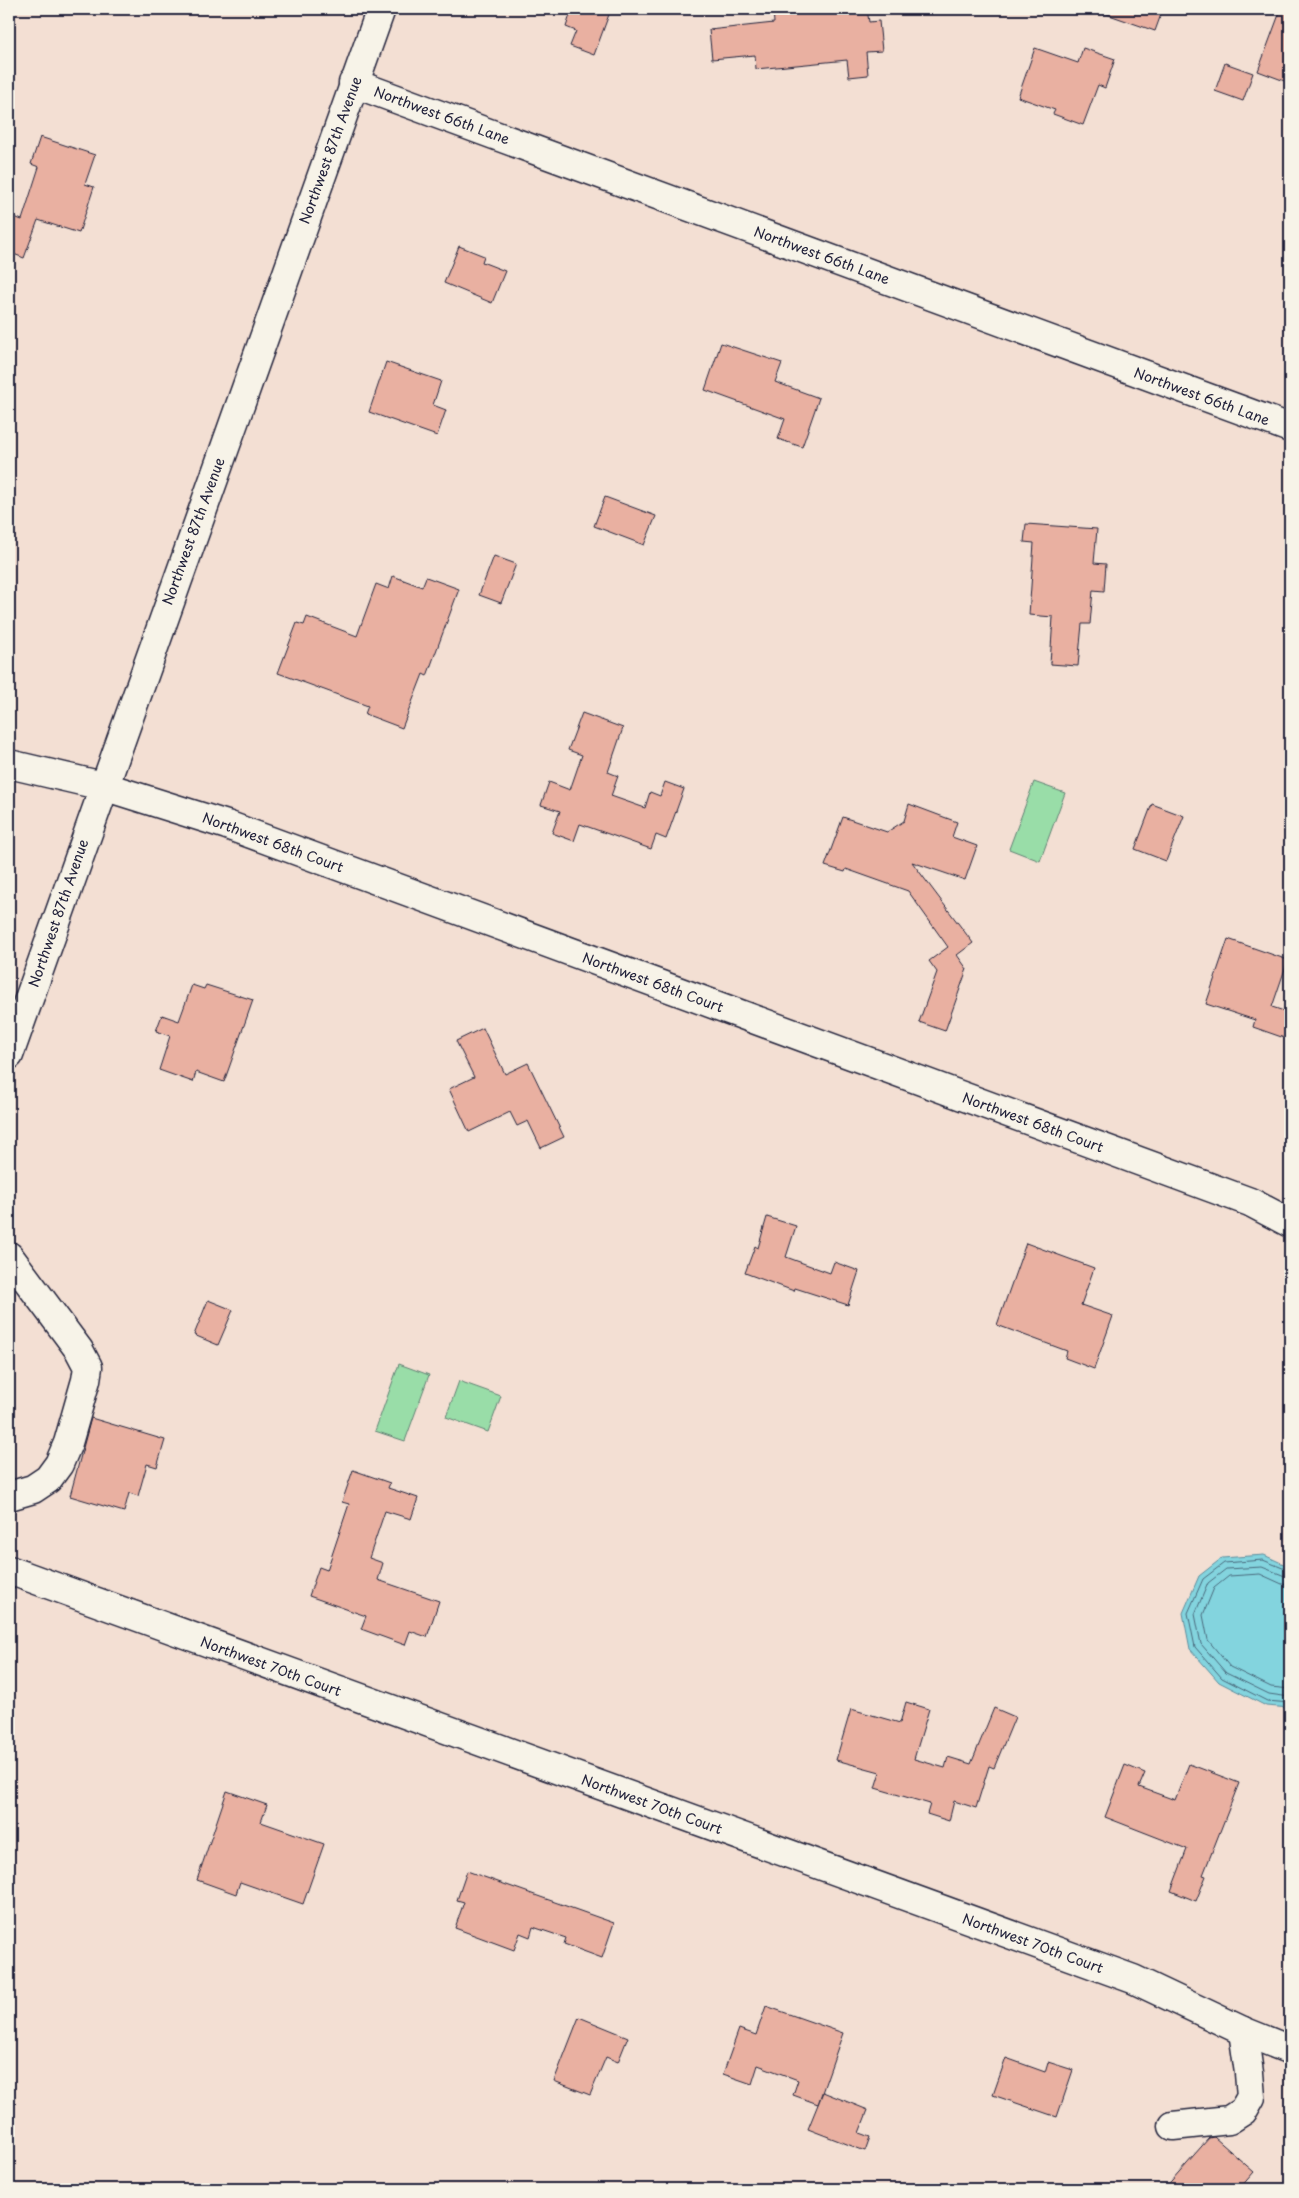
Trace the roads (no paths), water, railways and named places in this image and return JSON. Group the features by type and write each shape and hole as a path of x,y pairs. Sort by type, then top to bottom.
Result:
{"street":[{"name":"Northwest 87th Avenue","path":"9,1055 380,9"},
{"name":"Northwest 66th Lane","path":"354,83 1290,428"},
{"name":"Northwest 68th Court","path":"9,764 103,786 227,824 1250,1202 1290,1223"},
{"path":"9,1256 79,1350 88,1367 70,1434 59,1464 48,1479 33,1489 9,1496"},
{"name":"Northwest 70th Court","path":"9,1570 1133,1979 1243,2031 1290,2050"},
{"path":"1173,2126 1229,2120 1243,2110 1251,2097 1243,2031"}],"water":[{"path":"1264,1555 1290,1567 1290,1708 1266,1706 1219,1682 1190,1649 1183,1613 1199,1576 1222,1558"}]}
